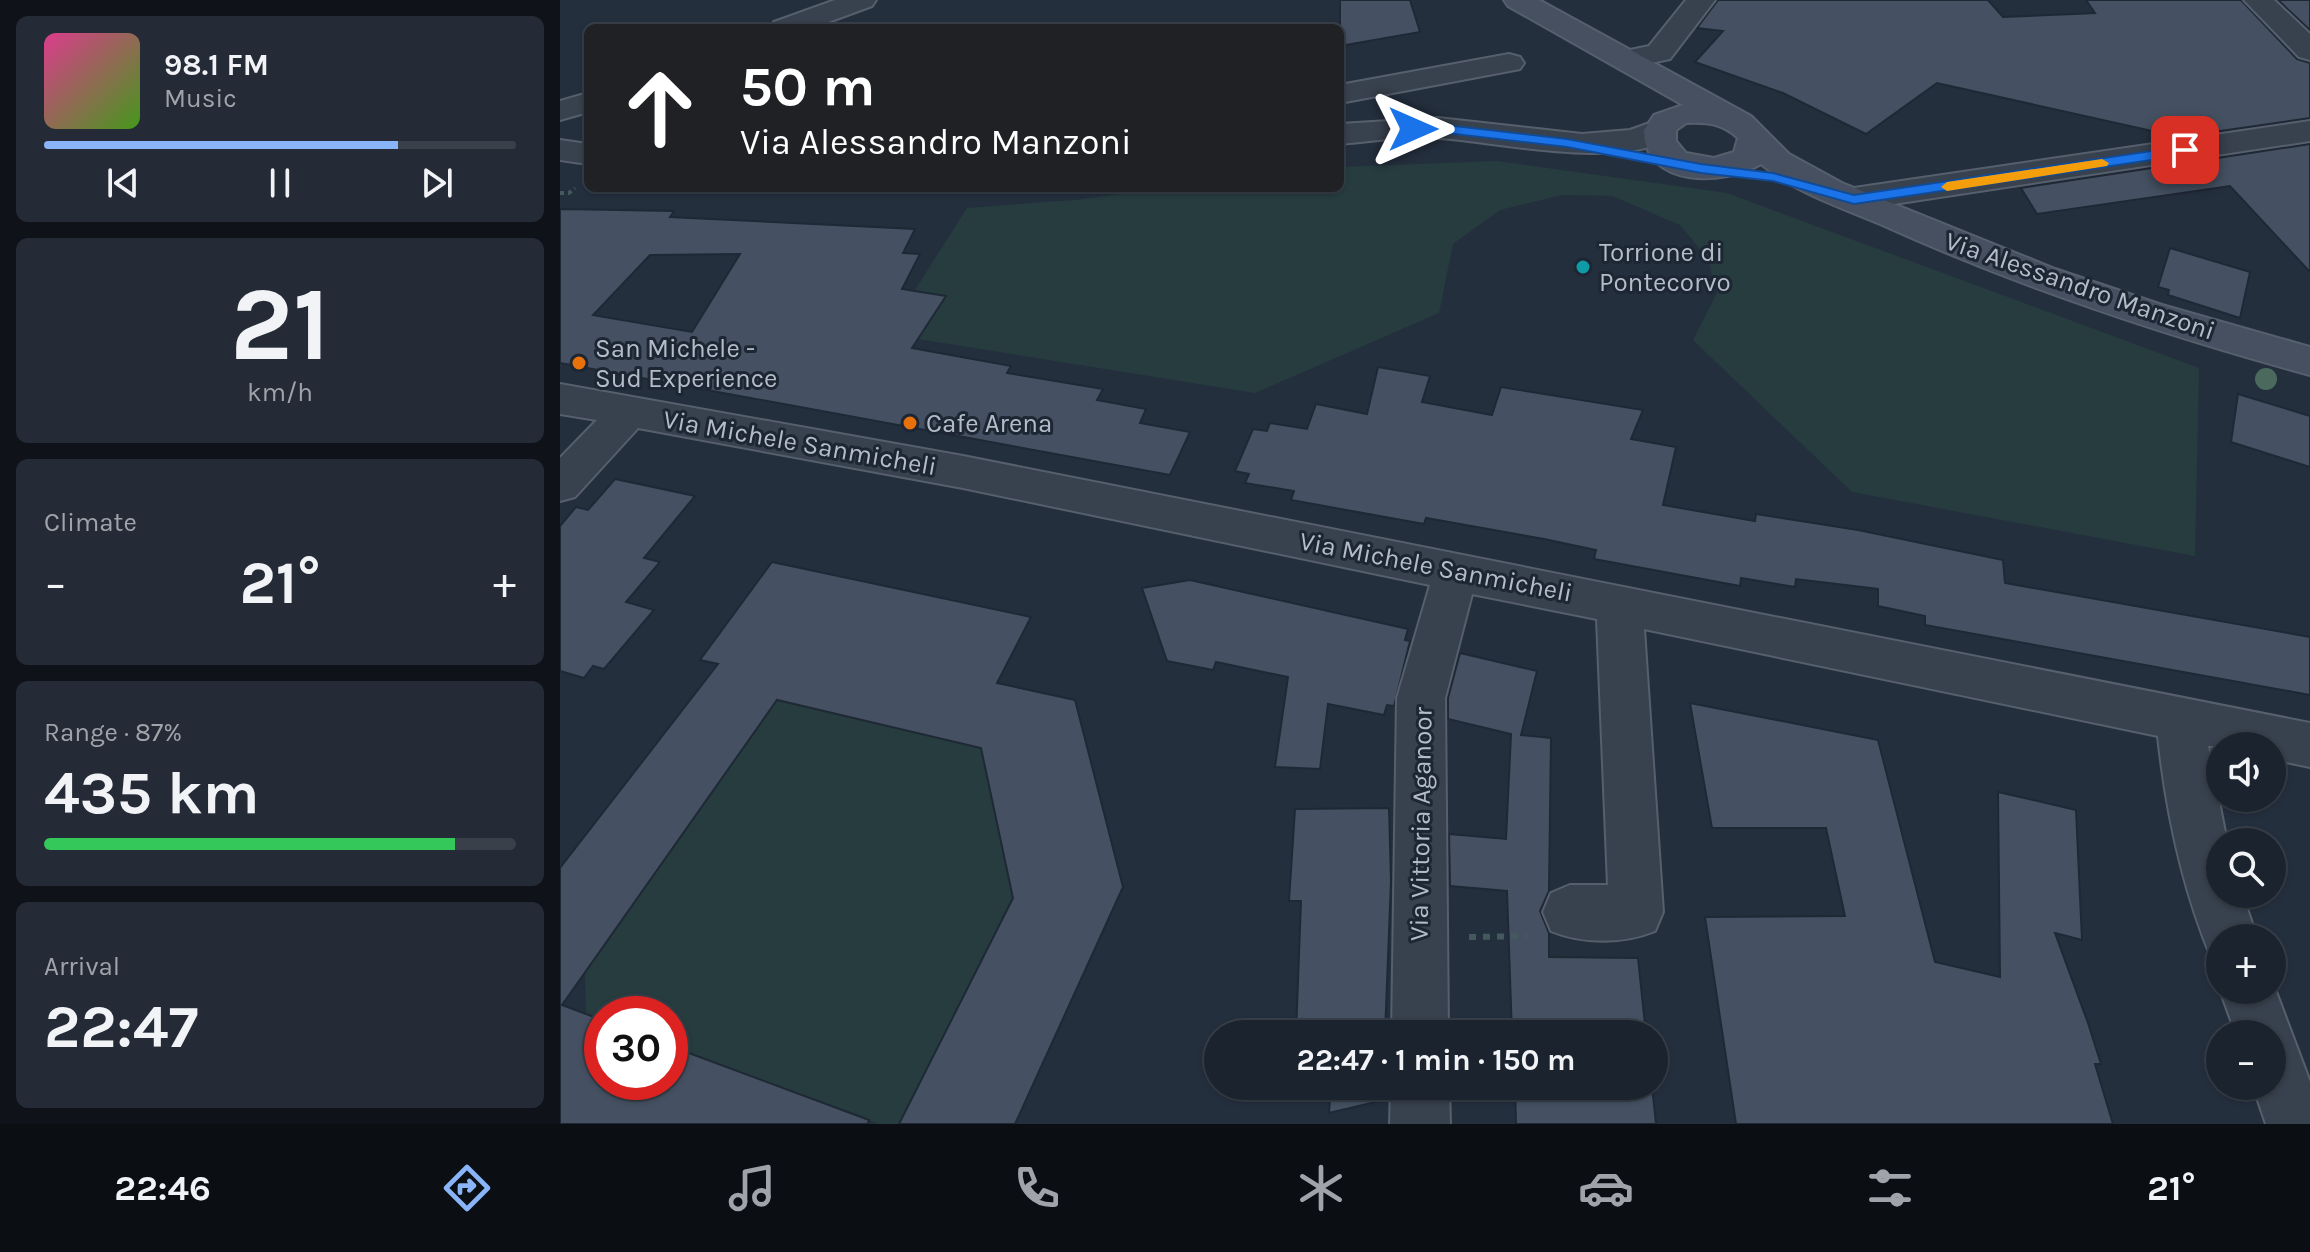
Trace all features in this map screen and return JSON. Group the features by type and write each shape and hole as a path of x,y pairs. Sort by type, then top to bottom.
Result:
{"main road":[{"name":"Via Alessandro Manzoni","path":"1518,0 1744,126 1793,171 1854,199 1984,255 2081,292 2310,361"},
{"path":"1638,66 1670,102 1670,115 1660,139 1665,151 1699,167 1734,166 1749,157 1754,138"},
{"path":"1663,126 1692,112 1728,117"},
{"name":"Via Alessandro Manzoni","path":"1699,167 1773,177 1854,199"}],"street":[{"path":"795,24 862,0"},
{"path":"2258,0 2310,51"},
{"path":"1638,66 1659,53 1699,3"},
{"path":"1344,93 1509,63"},
{"path":"560,111 584,103"},
{"name":"Via Alessandro Manzoni","path":"1344,134 1437,128 1616,142 1640,138 1663,126"},
{"path":"1854,199 2310,131"},
{"name":"Via Alessandro Manzoni","path":"1540,138 1699,167"},
{"path":"560,150 584,153"},
{"name":"Via Michele Sanmicheli","path":"560,399 963,472 2310,745"},
{"path":"560,485 628,413"},
{"name":"Via Vittoria Aganoor","path":"1420,1020 1421,698 1446,601 1458,572"},
{"path":"1570,912 1636,912 1622,637 1617,604"},
{"path":"2180,718 2184,752 2225,924"},
{"path":"2286,1096 2296,1124"},
{"path":"1420,1100 1420,1124"}],"path":[{"path":"560,193 569,193"},
{"path":"1419,938 1563,936 1570,912"}],"green space":[{"path":"1497,161 1727,193 2199,368 2195,556 1852,492 1693,340 1717,293 1708,259 1680,225 1612,196 1562,195 1500,210 1453,244 1439,313 1255,393 887,334 967,208 1133,192 1344,192 1344,167"},
{"path":"777,700 981,748 1013,898 899,1124 879,1124 688,1053 688,996 586,996 585,973"}],"building":[{"path":"1340,0 1410,0 1420,32 1344,45 1344,24 1340,24"},
{"path":"1718,0 1988,0 2003,17 2095,13 2086,0 2241,0 2297,59 2310,63 2310,118 2179,137 1937,83 1866,134 1783,93 1695,62 1723,31 1697,28"},
{"path":"2278,0 2310,0 2310,30"},
{"path":"2310,144 2310,272 2230,186 2037,214 2021,188"},
{"path":"560,209 674,211 670,217 915,229 903,253 920,254 902,289 946,296 912,348 1011,366 1007,373 1103,389 1097,400 1146,409 1140,423 1190,432 1170,475 560,363","holes":["740,254 692,332 593,315 650,255"]},
{"path":"2170,248 2250,272 2240,318 2168,295 2169,290 2158,287"},
{"path":"1378,367 1430,376 1422,402 1492,415 1501,387 1643,410 1631,439 1676,447 1663,505 1755,521 1756,514 1858,530 2003,560 2005,583 2310,637 2310,695 1925,625 1925,616 1878,606 1878,589 1796,579 1795,587 1741,578 1740,586 1594,559 1596,550 1544,539 1426,518 1424,524 1291,500 1294,491 1245,483 1249,474 1235,471 1253,429 1267,431 1270,423 1307,429 1316,404 1367,414"},
{"path":"2238,394 2310,416 2310,467 2231,442"},
{"path":"615,479 695,496 644,558 660,562 626,602 654,610 604,669 593,666 584,678 560,671 560,526 576,507 588,510"},
{"path":"772,562 1031,617 997,683 1075,700 1123,887 1015,1124 899,1124 1013,898 981,748 777,700 562,1005 584,1013 584,1100 688,1100 688,1053 869,1120 868,1124 560,1124 560,868 718,664 700,660"},
{"path":"1190,580 1408,629 1405,640 1410,641 1394,706 1387,705 1384,715 1328,704 1320,769 1275,767 1288,677 1216,662 1213,670 1167,661 1142,588"},
{"path":"1460,653 1537,671 1521,735 1551,738 1549,891 1540,911 1549,933 1549,957 1638,958 1645,1020 1512,1020 1507,891 1450,886 1449,834 1506,839 1511,734 1448,719 1448,698"},
{"path":"1690,703 1878,740 1935,962 2000,977 1998,792 2076,810 2082,940 2055,933 2101,1064 2095,1064 2113,1124 1736,1124 1705,917 1845,916 1826,828 1712,828"},
{"path":"1389,808 1391,881 1386,1020 1297,1020 1301,901 1289,901 1295,809"},
{"path":"1330,1100 1384,1100 1329,1113"},
{"path":"1515,1100 1653,1100 1656,1124 1516,1124"}],"slow traffic":[{"path":"1947,187 2102,163"}],"place":[{"name":"Torrione di Pontecorvo","path":"1583,267"},
{"name":"San Michele - Sud Experience","path":"579,363"},
{"name":"Cafe Arena","path":"910,423"}],"route":[{"path":"1413,129 1437,128 1540,138 1639,154 1701,169 1773,177 1854,199 2185,150"}]}
